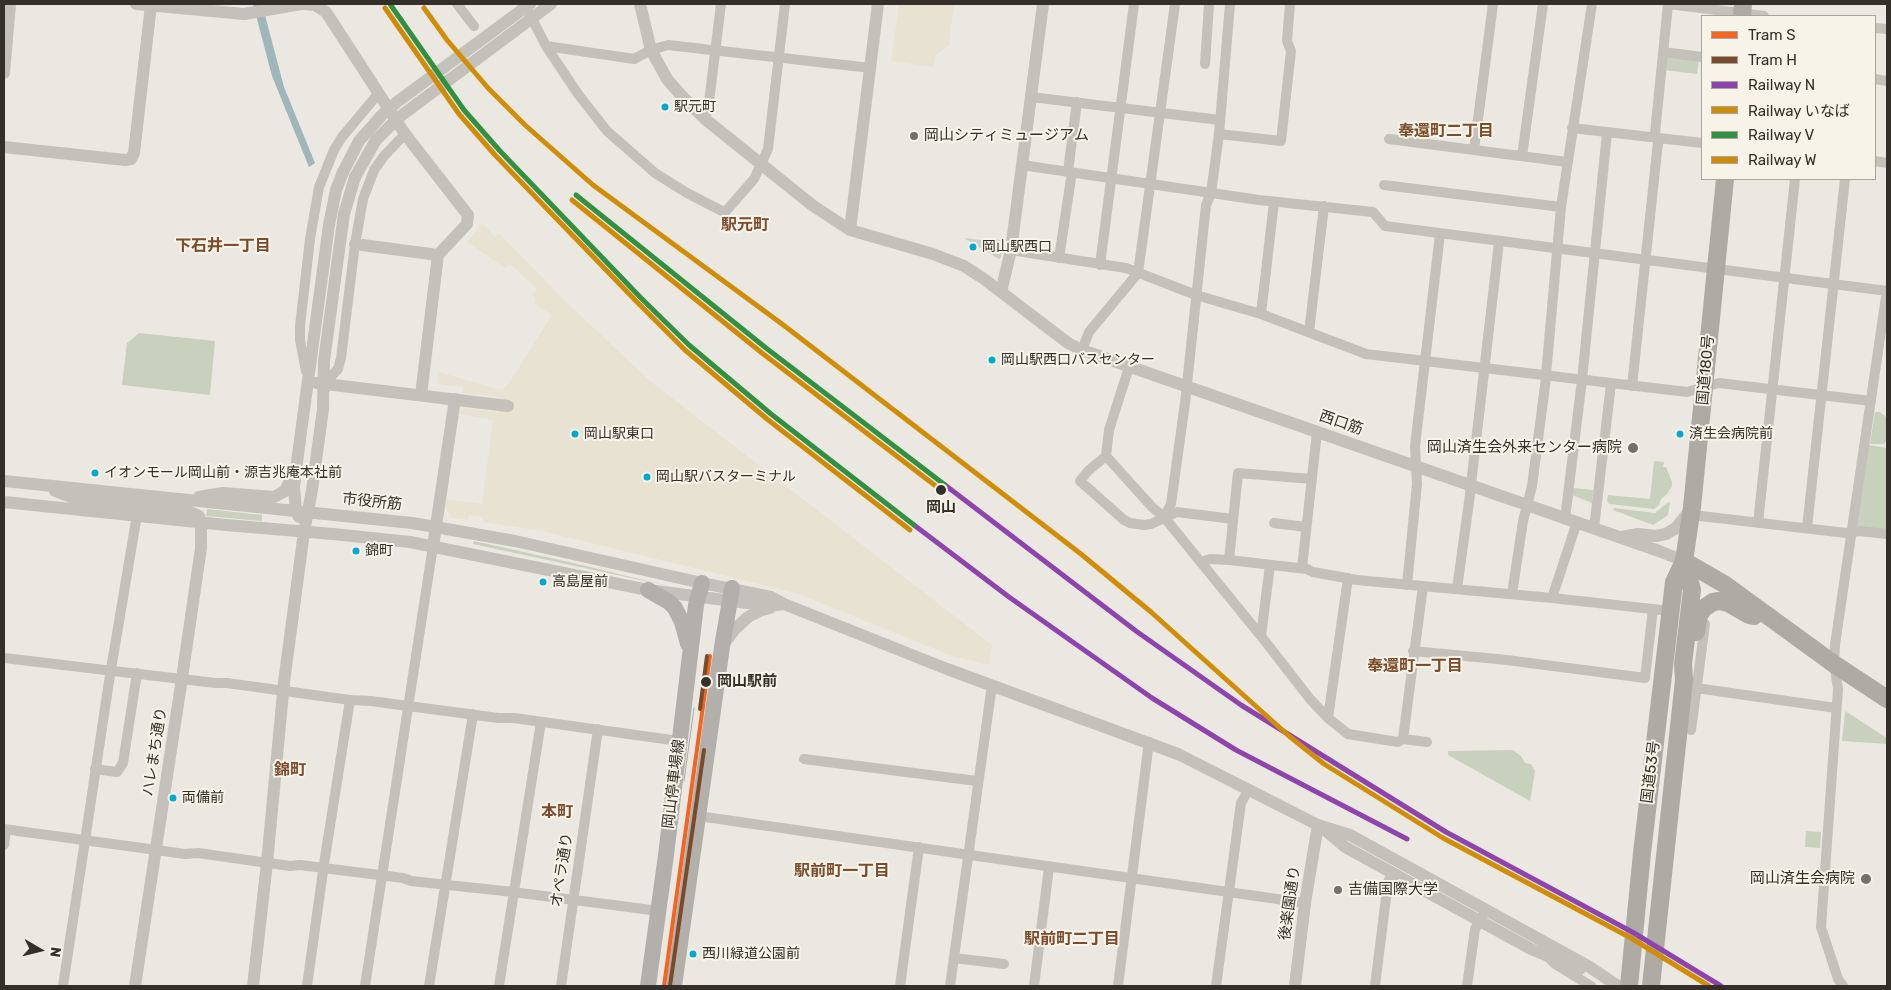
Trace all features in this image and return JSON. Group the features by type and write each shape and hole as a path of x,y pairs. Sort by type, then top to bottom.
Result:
{"highway":[{"name":"国道180号","path":"1684,561 1692,511 1725,180"},
{"name":"国道53号","path":"1629,986 1662,610 1684,561"},
{"name":"国道53号","path":"1651,986 1663,869 1690,684 1683,664 1692,590 1684,561"},
{"path":"1684,561 1724,584 1834,664 1887,699"},
{"path":"1690,684 1698,619 1701,611 1707,606 1713,602 1722,602 1748,615 1774,620"}],"main road":[{"path":"648,590 670,602 675,608 682,622 690,653"},
{"name":"岡山停車場線","path":"648,986 659,911 690,653 700,590"},
{"name":"岡山停車場線","path":"674,986 731,595"}],"street":[{"path":"4,73 10,4"},
{"path":"136,4 214,8 244,14 302,4 315,5 326,12 405,134 468,215 467,224 438,255 421,395"},
{"path":"458,4 474,26"},
{"path":"525,4 546,46 578,94 607,131 655,173 687,193 722,211 726,211 754,179 768,149 785,4"},
{"path":"253,986 268,863 284,690 304,532 302,512 294,487 296,462 329,225 336,190 353,151 366,132 390,108 530,4"},
{"path":"302,512 317,454 324,384 324,361 342,227 346,204 355,177 376,140 398,118 551,4"},
{"name":"西口筋","path":"640,4 651,50 667,79 705,119 812,205 850,230 932,254 964,266 1068,343 1082,350 1684,561"},
{"path":"705,119 709,102 721,4"},
{"path":"850,230 878,4"},
{"path":"1001,292 1011,250 1043,4"},
{"path":"1100,265 1134,4"},
{"path":"1082,350 1089,332 1138,273 1175,4"},
{"path":"1205,64 1209,4"},
{"path":"1164,517 1171,504 1206,205 1211,193 1220,134 1230,4"},
{"path":"1220,134 1281,141 1291,51 1287,41 1290,4"},
{"path":"1474,150 1493,4"},
{"path":"1522,156 1543,4"},
{"path":"1512,594 1523,521 1532,486 1561,207 1592,4"},
{"path":"1632,386 1658,142 1655,133 1668,4 1693,5 1760,15"},
{"path":"4,147 125,160 131,159 134,153 150,5"},
{"path":"546,46 634,59 651,50 668,45 871,68"},
{"path":"1663,52 1701,57"},
{"path":"308,382 300,340 300,326 319,186 334,150 342,137 378,94"},
{"path":"1031,97 1220,120"},
{"path":"1060,258 1077,102"},
{"path":"1572,128 1701,142"},
{"path":"1552,598 1571,520 1582,380 1607,132"},
{"path":"324,384 338,369 341,358 359,215 368,185 384,156 405,134"},
{"path":"1390,139 1567,162"},
{"path":"1022,164 1274,202 1373,212 1385,226 1594,255 1832,285 1887,290 1835,645 1834,664 1838,689 1821,927 1838,979 1843,986"},
{"path":"1758,523 1795,180"},
{"path":"1807,528 1845,180"},
{"path":"1384,186 1561,207"},
{"path":"1260,314 1274,202"},
{"path":"1309,332 1324,206"},
{"path":"1407,584 1418,484 1414,451 1440,234"},
{"path":"1457,589 1471,486 1498,242"},
{"path":"355,244 438,255"},
{"path":"1011,250 1126,268 1196,295 1260,314 1366,354 1687,392 1719,383 1871,401"},
{"path":"1129,367 1108,430 1106,456 1088,471 1080,481 1124,520 1130,523 1152,524 1177,512 1233,519"},
{"path":"308,382 508,406"},
{"path":"1594,528 1611,384"},
{"path":"365,986 412,673 416,663 454,399"},
{"path":"1302,568 1317,432"},
{"path":"1106,456 1152,507 1164,517 1262,636 1310,700 1328,718 1348,734 1398,742 1403,739 1427,742"},
{"path":"190,500 206,495 223,493 268,498 280,495 288,486 296,462"},
{"path":"1229,560 1238,473 1312,479"},
{"name":"市役所筋","path":"4,481 435,526 515,541 700,590 731,595 771,597 784,604 992,685 1148,742 1196,762 1318,824"},
{"path":"41,485 71,497 183,509 199,516 202,522"},
{"name":"市役所筋","path":"4,502 392,540 433,546 648,590 700,590"},
{"path":"1620,537 1638,534 1666,534 1676,528 1692,511 1758,523 1846,533 1859,531 1887,534"},
{"path":"63,986 95,769 137,515"},
{"name":"ハレまち通り","path":"135,986 201,548 202,522"},
{"path":"1274,523 1306,527"},
{"path":"1201,562 1210,559 1229,560 1302,568 1348,578 1662,610 1645,678 1507,660 1414,651"},
{"path":"1262,636 1270,565"},
{"path":"1328,718 1348,578"},
{"path":"1403,739 1423,586"},
{"path":"722,647 735,629 748,617 762,610 784,604"},
{"path":"4,658 284,690 350,700 407,705 679,741"},
{"path":"95,769 117,772 123,763 137,673"},
{"path":"1691,730 1690,684 1836,708"},
{"path":"950,986 977,781 992,685"},
{"path":"307,986 323,868 350,700"},
{"path":"429,986 473,714"},
{"path":"499,986 542,722"},
{"name":"オペラ通り","path":"561,986 598,729"},
{"path":"1118,986 1148,742"},
{"path":"804,759 977,781"},
{"path":"1216,986 1241,803 1248,789"},
{"path":"698,816 1305,903"},
{"path":"1318,824 1345,847 1392,872 1588,966 1618,986"},
{"path":"1318,824 1350,835 1483,915 1590,986"},
{"name":"後楽園通り","path":"1296,986 1305,903 1318,824"},
{"path":"4,845 5,830 185,854 198,853 268,863 323,868 659,911"},
{"path":"900,986 919,847"},
{"path":"1034,986 1049,866"},
{"path":"1375,986 1388,882 1392,872"},
{"path":"1467,986 1475,929 1483,915"},
{"path":"1546,956 1618,986"},
{"path":"954,958 1004,964"}],"green space":[{"path":"1666,55 1699,59 1697,74 1664,70"},
{"path":"964,238 1003,241 1001,257 999,259"},
{"path":"139,333 215,341 210,395 122,385 127,343"},
{"path":"1875,412 1880,412 1887,418 1887,440 1884,444 1870,444"},
{"path":"1869,445 1887,448 1887,530 1857,527"},
{"path":"1654,461 1664,462 1663,467 1666,467 1672,482 1672,486 1661,499 1659,505 1654,509 1609,504 1607,501 1608,495 1650,499"},
{"path":"1573,488 1593,490 1592,503 1572,495"},
{"path":"1670,502 1668,515 1653,525 1613,510 1614,508 1655,513"},
{"path":"207,509 262,515 262,521 206,516"},
{"path":"474,541 569,562 673,587 473,544"},
{"path":"1845,711 1887,738 1887,744 1842,741"},
{"path":"1513,750 1521,756 1525,763 1531,764 1535,771 1530,801 1448,755 1448,751"},
{"path":"1806,831 1821,832 1820,848 1805,847"}],"shaded area":[{"path":"899,4 954,4 949,45 936,55 934,67 891,61"},
{"path":"482,223 495,237 499,233 563,299 650,381 992,645 989,665 952,656 796,593 542,531 483,522 483,517 469,515 468,520 452,518 445,506 445,499 482,504 493,420 458,414 458,412 466,408 496,412 498,415 501,397 463,393 463,387 437,384 439,372 497,389 504,388 552,315 534,303 537,299 532,295 537,289 510,264 505,268 467,242"}],"water":[{"path":"253,4 262,4 284,87 315,163 309,167 272,76"}],"tram line":[{"name":"H","path":"700,709 707,656"},
{"name":"S","path":"664,986 710,656"},
{"path":"684,781 694,708"},
{"name":"H","path":"670,986 704,750"}],"rail line":[{"name":"V","path":"390,4 464,110 500,151 641,298 689,345 771,414 914,525"},
{"name":"W","path":"385,8 459,114 495,155 685,350 767,419 910,530"},
{"name":"いなば","path":"424,8 447,40 488,88 525,125 593,185 782,324 1081,554 1151,612 1289,736 1324,764 1443,838 1631,938 1709,986"},
{"name":"V","path":"576,195 766,348 945,485"},
{"name":"W","path":"572,200 762,353 941,490"},
{"name":"N","path":"945,485 1136,631 1241,705 1446,832 1634,933 1721,986"},
{"name":"N","path":"914,525 1009,597 1152,698 1236,750 1407,839"}],"place":[{"name":"駅元町","path":"665,107"},
{"name":"岡山シティミュージアム","path":"914,136"},
{"name":"岡山駅西口","path":"973,247"},
{"name":"岡山駅西口バスセンター","path":"992,360"},
{"name":"岡山駅東口","path":"575,434"},
{"name":"済生会病院前","path":"1680,434"},
{"name":"岡山済生会外来センター病院","path":"1633,448"},
{"name":"イオンモール岡山前・源吉兆庵本社前","path":"95,473"},
{"name":"岡山駅バスターミナル","path":"647,477"},
{"name":"岡山","path":"941,490"},
{"name":"錦町","path":"356,551"},
{"name":"高島屋前","path":"543,582"},
{"name":"岡山駅前","path":"706,682"},
{"name":"両備前","path":"173,798"},
{"name":"岡山済生会病院","path":"1866,879"},
{"name":"吉備国際大学","path":"1338,890"},
{"name":"西川緑道公園前","path":"693,954"}],"district":[{"name":"奉還町二丁目","path":"1446,131"},
{"name":"駅元町","path":"745,225"},
{"name":"下石井一丁目","path":"223,246"},
{"name":"奉還町一丁目","path":"1415,666"},
{"name":"錦町","path":"290,770"},
{"name":"本町","path":"557,812"},
{"name":"駅前町一丁目","path":"842,871"},
{"name":"駅前町二丁目","path":"1072,939"}]}
